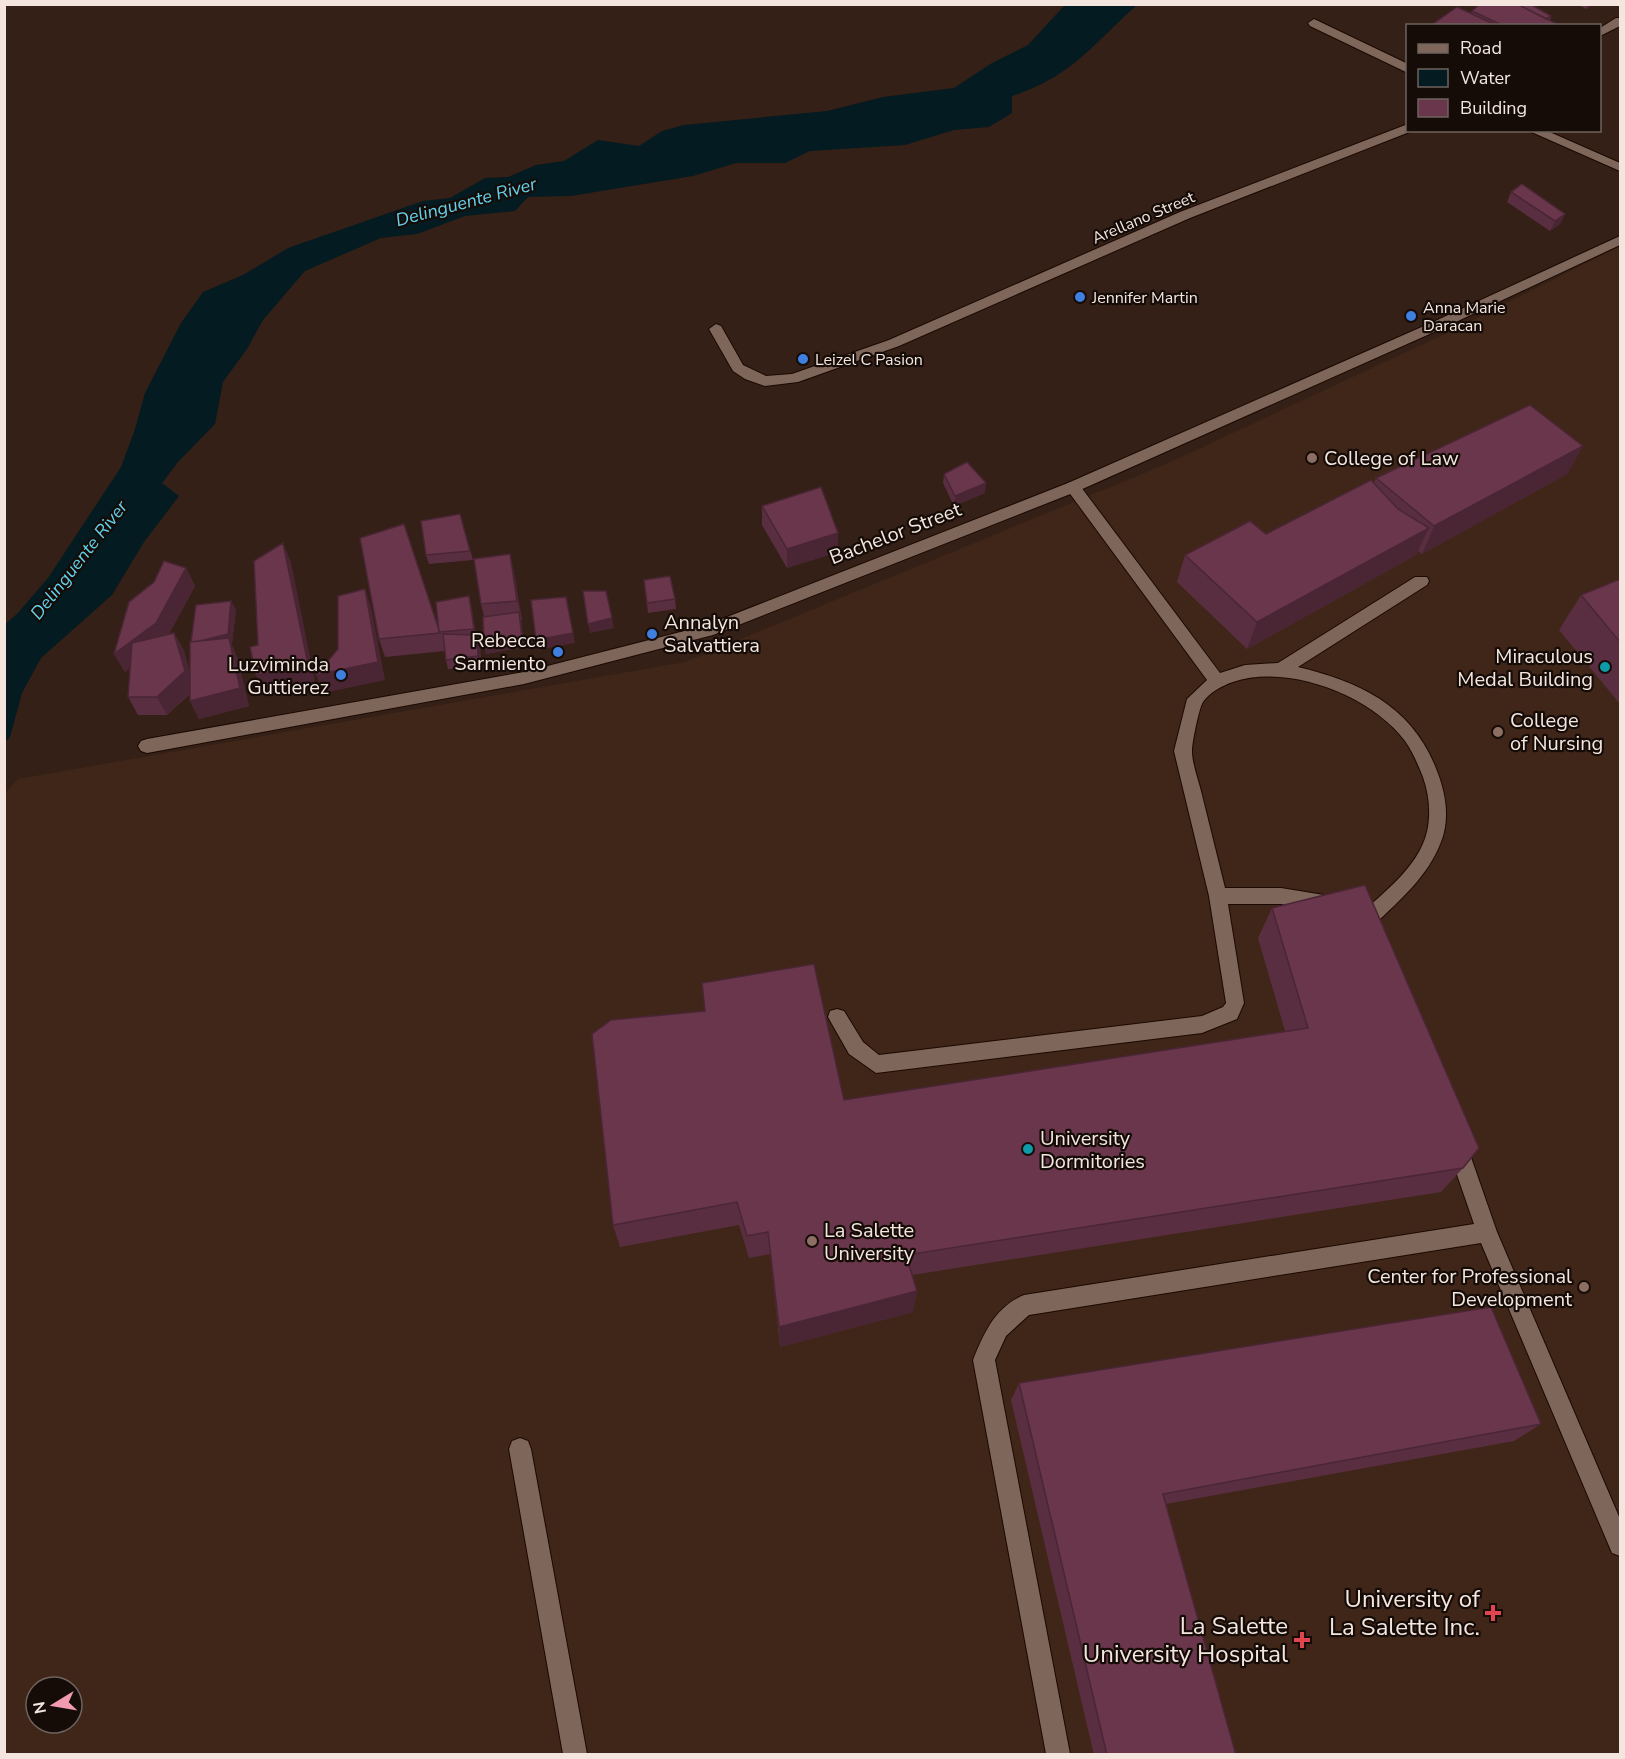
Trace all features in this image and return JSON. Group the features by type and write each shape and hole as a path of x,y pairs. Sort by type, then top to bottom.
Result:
{"street":[{"path":"1601,32 1620,21"},
{"path":"1314,24 1406,69"},
{"name":"Arellano Street","path":"716,329 738,368 750,376 765,381 793,379 894,342 1185,215 1406,128"},
{"path":"1538,132 1620,167"},
{"name":"Bachelor Street","path":"147,746 524,678 707,631 1073,487 1438,325 1620,240"},
{"path":"1073,487 1217,681"},
{"path":"1281,669 1421,581"},
{"path":"837,1017 856,1048 876,1064 1202,1024 1230,1013 1235,1003 1218,896 1183,751 1195,699 1217,681 1245,671 1281,669 1322,678 1358,693 1402,723 1428,764 1440,808 1432,842 1412,876 1374,924 1353,907 1281,896 1218,896"},
{"path":"1449,1123 1487,1232 1620,1545"},
{"path":"1058,1755 984,1360 998,1328 1024,1305 1487,1232"},
{"path":"520,1449 575,1755"}],"shaded area":[{"name":"La Salette University","path":"1620,246 1620,1754 5,1754 4,794 18,779 685,662 1164,465 1447,333"}],"water":[{"name":"Delinguente River","path":"1065,5 1137,5 1066,69 1033,88 1012,96 1012,113 989,127 954,130 905,145 810,151 785,163 736,163 693,176 571,196 528,197 515,211 465,216 417,234 381,238 305,271 263,320 247,349 223,382 215,424 178,462 162,483 179,496 144,542 112,595 41,658 22,693 10,737 5,742 5,624 17,614 48,578 121,467 145,393 181,323 203,292 243,275 288,248 423,201 450,198 485,178 508,177 536,165 564,161 598,140 639,146 662,131 684,125 827,111 883,97 954,88 992,63 1028,45"}],"building":[{"path":"1480,4 1517,4 1557,24 1500,24 1472,11"},
{"path":"1517,4 1530,4 1551,16 1546,19"},
{"path":"1457,7 1494,24 1433,24"},
{"path":"1522,184 1565,214 1555,221 1511,192"},
{"path":"1530,405 1583,446 1434,526 1376,478"},
{"path":"967,462 986,483 955,496 944,474"},
{"path":"1371,480 1398,509 1429,528 1257,622 1185,555 1250,521 1266,534"},
{"path":"821,487 838,533 787,549 762,506"},
{"path":"460,514 470,551 426,555 421,521"},
{"path":"404,524 440,633 379,639 360,538"},
{"path":"283,543 308,664 256,675 250,647 258,645 254,561"},
{"path":"510,554 517,601 481,604 474,559"},
{"path":"164,561 186,568 156,623 114,654 129,602 154,582"},
{"path":"670,576 675,599 647,603 644,580"},
{"path":"1620,579 1620,642 1581,595"},
{"path":"365,589 378,662 316,675 338,649 338,596"},
{"path":"583,591 606,591 612,618 588,624"},
{"path":"469,596 474,629 439,632 436,602"},
{"path":"566,597 573,633 536,640 531,600"},
{"path":"231,601 228,634 191,642 196,605"},
{"path":"519,612 522,638 484,645 483,617"},
{"path":"174,633 185,671 157,697 128,697 132,643"},
{"path":"443,634 477,635 478,656 446,660"},
{"path":"229,638 240,688 190,701 190,642"},
{"name":"University Dormitories","path":"1365,885 1479,1148 1463,1168 906,1255 917,1291 779,1327 768,1232 747,1236 737,1202 613,1225 592,1034 611,1020 705,1011 702,983 814,964 844,1100 1308,1028 1272,908"},
{"path":"1491,1307 1541,1424 1163,1494 1236,1755 1107,1755 1019,1383"}],"place":[{"name":"Jennifer Martin","path":"1080,297"},
{"name":"Anna Marie Daracan","path":"1411,316"},
{"name":"Leizel C Pasion","path":"803,359"},
{"name":"College of Law","path":"1312,458"},
{"name":"Annalyn Salvattiera","path":"652,634"},
{"name":"Rebecca Sarmiento","path":"558,652"},
{"name":"Miraculous Medal Building","path":"1605,667"},
{"name":"Luzviminda Guttierez","path":"341,675"},
{"name":"College of Nursing","path":"1498,732"},
{"name":"University Dormitories","path":"1028,1149"},
{"name":"La Salette University","path":"812,1241"},
{"name":"Center for Professional Development","path":"1584,1287"},
{"name":"University of La Salette Inc.","path":"1493,1613"},
{"name":"La Salette University Hospital","path":"1302,1640"}]}
